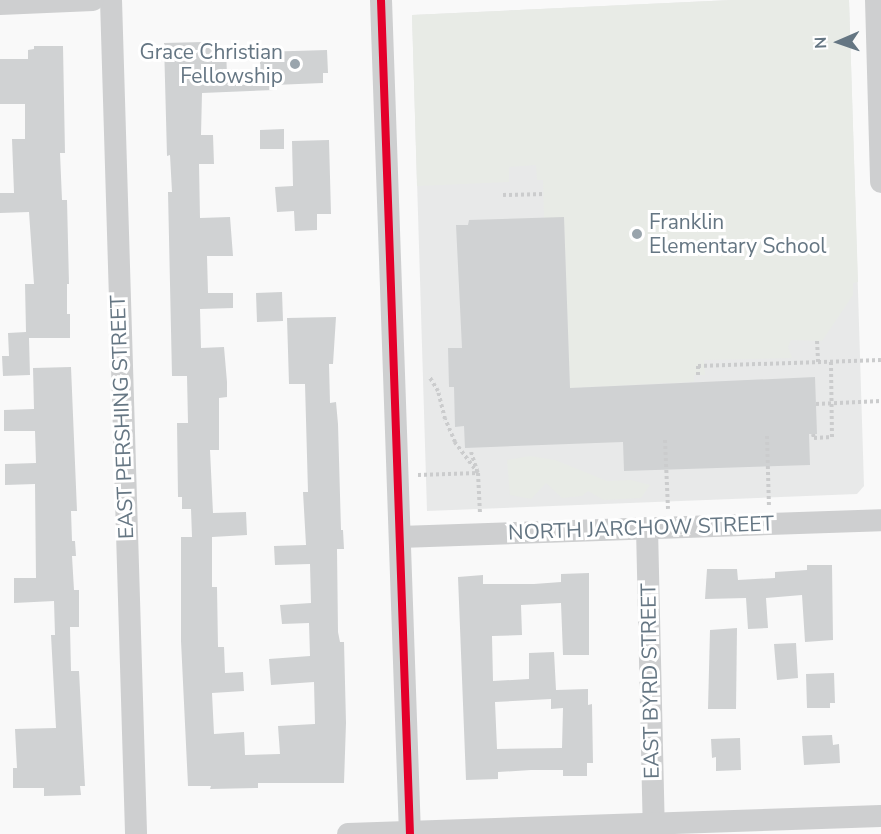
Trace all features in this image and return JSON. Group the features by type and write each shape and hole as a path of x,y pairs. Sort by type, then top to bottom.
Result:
{"street":[{"path":"0,4 93,0"},
{"name":"EAST PERSHING STREET","path":"111,0 136,834"},
{"path":"381,0 410,833"},
{"path":"876,0 881,182"},
{"name":"NORTH JARCHOW STREET","path":"400,537 881,520"},
{"name":"EAST BYRD STREET","path":"653,828 658,528"},
{"path":"348,834 653,828 881,816"}],"path":[{"path":"503,195 544,194"},
{"path":"818,341 818,362"},
{"path":"698,375 698,366 881,360"},
{"path":"813,434 814,438 832,437 831,362"},
{"path":"429,376 438,391 445,419 455,442 478,473"},
{"path":"816,405 881,401"},
{"path":"767,436 770,524"},
{"path":"658,528 665,440"},
{"path":"471,452 478,473 481,533"},
{"path":"398,476 478,473"}],"shaded area":[{"name":"Franklin Elementary School","path":"732,0 849,0 864,486 857,494 427,511 412,15"},
{"path":"732,0 849,0 858,282 853,283 853,295 822,341 791,340 788,347 792,358 704,360 705,375 694,375 694,382 570,388 564,218 544,218 543,180 537,180 536,165 509,167 509,182 417,186 412,15"},
{"path":"530,456 555,460 607,481 631,480 650,485 641,498 604,500 588,491 582,496 562,498 546,483 531,499 510,495 507,460"}],"building":[{"path":"203,42 203,48 226,47 227,76 260,75 260,52 327,50 328,73 323,73 323,83 274,85 274,90 202,93 201,135 213,135 214,164 199,164 200,218 230,217 233,256 207,256 208,293 233,293 233,308 200,309 201,348 224,347 227,382 227,397 219,398 219,450 210,450 213,513 246,512 247,535 212,537 212,587 217,587 218,647 224,647 225,673 243,672 244,691 212,693 214,734 244,732 245,755 280,754 278,726 315,724 314,682 271,685 269,659 310,656 309,623 282,624 280,605 311,603 310,564 275,565 274,546 306,545 303,492 308,492 305,384 289,384 287,318 336,317 333,364 329,364 330,403 336,402 338,424 341,530 343,530 344,549 337,549 338,632 340,642 344,642 346,723 344,783 258,783 258,788 210,789 211,786 188,786 181,641 181,537 192,537 191,509 182,509 182,497 178,497 177,423 188,423 187,376 172,376 168,192 172,192 170,155 167,156 164,43"},
{"path":"34,46 63,46 65,153 60,153 62,200 67,200 69,284 67,284 67,314 70,314 70,338 29,338 30,375 3,376 2,356 9,356 8,333 26,332 25,284 34,284 29,212 0,213 0,193 14,193 12,139 25,139 25,104 0,104 0,59 28,59 28,50 34,49"},
{"path":"284,129 284,149 260,149 260,130"},
{"path":"329,140 331,214 317,214 317,230 295,231 294,211 277,212 275,187 293,186 292,141"},
{"path":"564,217 570,388 815,377 817,434 809,434 810,465 624,471 623,442 465,448 464,426 455,427 454,387 449,387 448,348 462,348 456,225 468,225 469,220"},
{"path":"282,292 283,321 257,322 256,293"},
{"path":"71,367 77,511 71,511 72,541 75,541 76,556 72,556 74,590 79,590 79,627 70,627 71,671 79,671 85,786 80,786 81,795 44,796 44,788 13,788 13,768 17,768 15,729 56,728 51,635 55,635 54,601 14,603 14,578 36,578 35,484 5,485 5,464 36,463 35,431 4,431 4,410 34,409 33,368"},
{"path":"807,565 832,565 833,640 805,642 802,595 766,598 768,628 748,629 746,598 705,599 707,569 737,569 738,580 775,578 775,572 807,570"},
{"path":"589,573 589,655 563,655 561,603 521,605 522,635 492,636 493,681 529,679 529,653 554,652 556,690 588,689 588,705 592,704 593,763 587,763 587,776 563,776 563,770 531,770 498,772 498,779 466,780 458,577 483,575 483,584 534,584 561,582 561,574","holes":["551,699 551,709 563,708 562,748 497,749 495,702"]},
{"path":"737,628 736,709 708,709 710,630"},
{"path":"796,643 798,678 777,680 774,644"},
{"path":"834,673 835,703 830,703 830,708 807,708 806,674"},
{"path":"832,735 833,745 839,744 840,763 804,765 802,736"},
{"path":"740,738 741,770 716,771 716,757 712,758 711,739"}],"transit line":[{"path":"381,0 410,834"}],"place":[{"name":"Grace Christian Fellowship","path":"295,64"},
{"name":"Franklin Elementary School","path":"637,234"}]}
